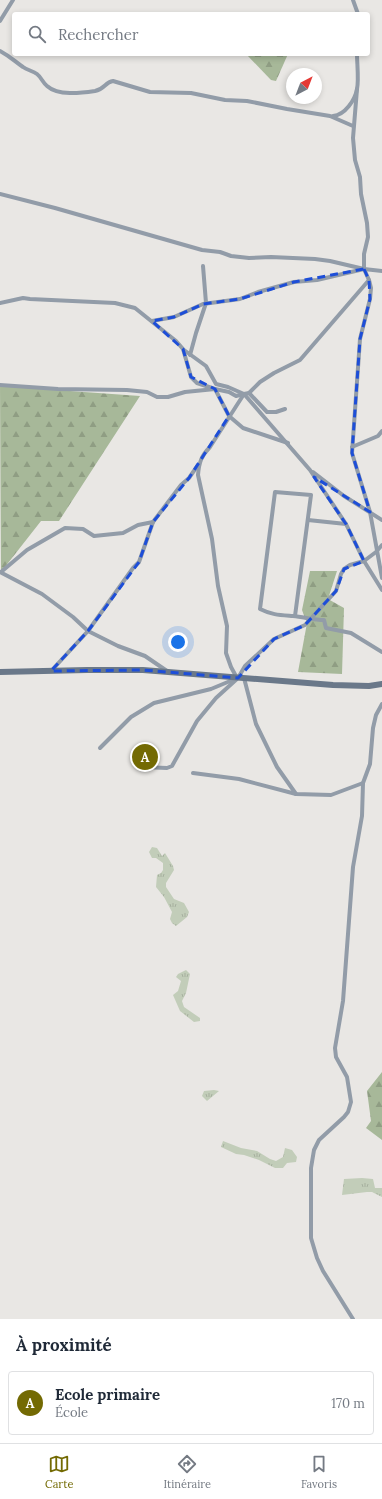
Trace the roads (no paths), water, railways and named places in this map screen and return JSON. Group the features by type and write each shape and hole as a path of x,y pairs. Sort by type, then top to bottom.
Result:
{"street":[{"path":"0,21 13,0"},
{"path":"354,0 357,12"},
{"path":"0,52 11,56 23,68 38,74 46,86 53,90 62,92 95,91 102,89 108,82 113,81 150,92 191,93 225,100 247,101 330,116 353,126"},
{"path":"357,56 357,89 353,126 355,160 360,177 361,194 367,223 368,237 364,254 364,269 371,288 370,299 359,347 352,454 370,512 376,552 382,578"},
{"path":"330,116 343,113 348,108 357,89"},
{"path":"0,194 55,208 202,250 220,252 231,256 249,258 270,257 315,259 364,269 382,271"},
{"path":"190,354 206,303 203,266"},
{"path":"152,321 174,317 206,303 240,299 258,292 294,282 317,280 364,269"},
{"path":"183,349 191,377 197,383 229,392 236,396 250,392 260,382 274,373 300,360 369,280"},
{"path":"0,303 23,298 115,303 135,308 176,341 183,349 206,366 216,384 228,387 244,394 288,444 310,470 346,524 364,561 382,590"},
{"path":"0,385 44,389 127,390 147,392 157,397 168,397 185,392 215,389"},
{"path":"215,389 229,416 243,428 288,444"},
{"path":"250,392 267,412 276,412 285,409"},
{"path":"51,671 88,631 139,562 153,522 181,485 189,478 198,464 202,454 210,447 244,394"},
{"path":"352,447 378,436 382,431"},
{"path":"198,464 198,475 212,539 218,586 227,626 226,653 231,667 241,678 256,724 277,767 296,794"},
{"path":"310,470 344,496 382,520"},
{"path":"295,616 311,495 274,492 260,609 270,614 295,616 310,620 324,620 326,628 351,633 382,652"},
{"path":"308,520 346,524"},
{"path":"153,522 138,525 123,533 94,536 83,529 65,528 26,550 0,572 47,597 73,617 88,631 118,646 145,656 168,672"},
{"path":"142,767 167,768 172,766 197,721 216,698 241,678 245,666 274,638 305,625 336,591 340,574 344,569 350,565 364,561 376,552 382,545"},
{"path":"0,672 101,670 168,672 351,686 382,684"},
{"path":"100,748 131,717 154,703 211,689 241,678"},
{"path":"353,1319 323,1271 311,1238 311,1168 314,1150 319,1140 344,1118 348,1112 351,1102 347,1078 336,1057 335,1048 343,1001 353,867 362,816 363,783 370,764 375,720 382,704"},
{"path":"193,773 239,779 296,794 331,795 363,783"}],"place":[{"name":"Ecole primaire","path":"145,757"}]}
